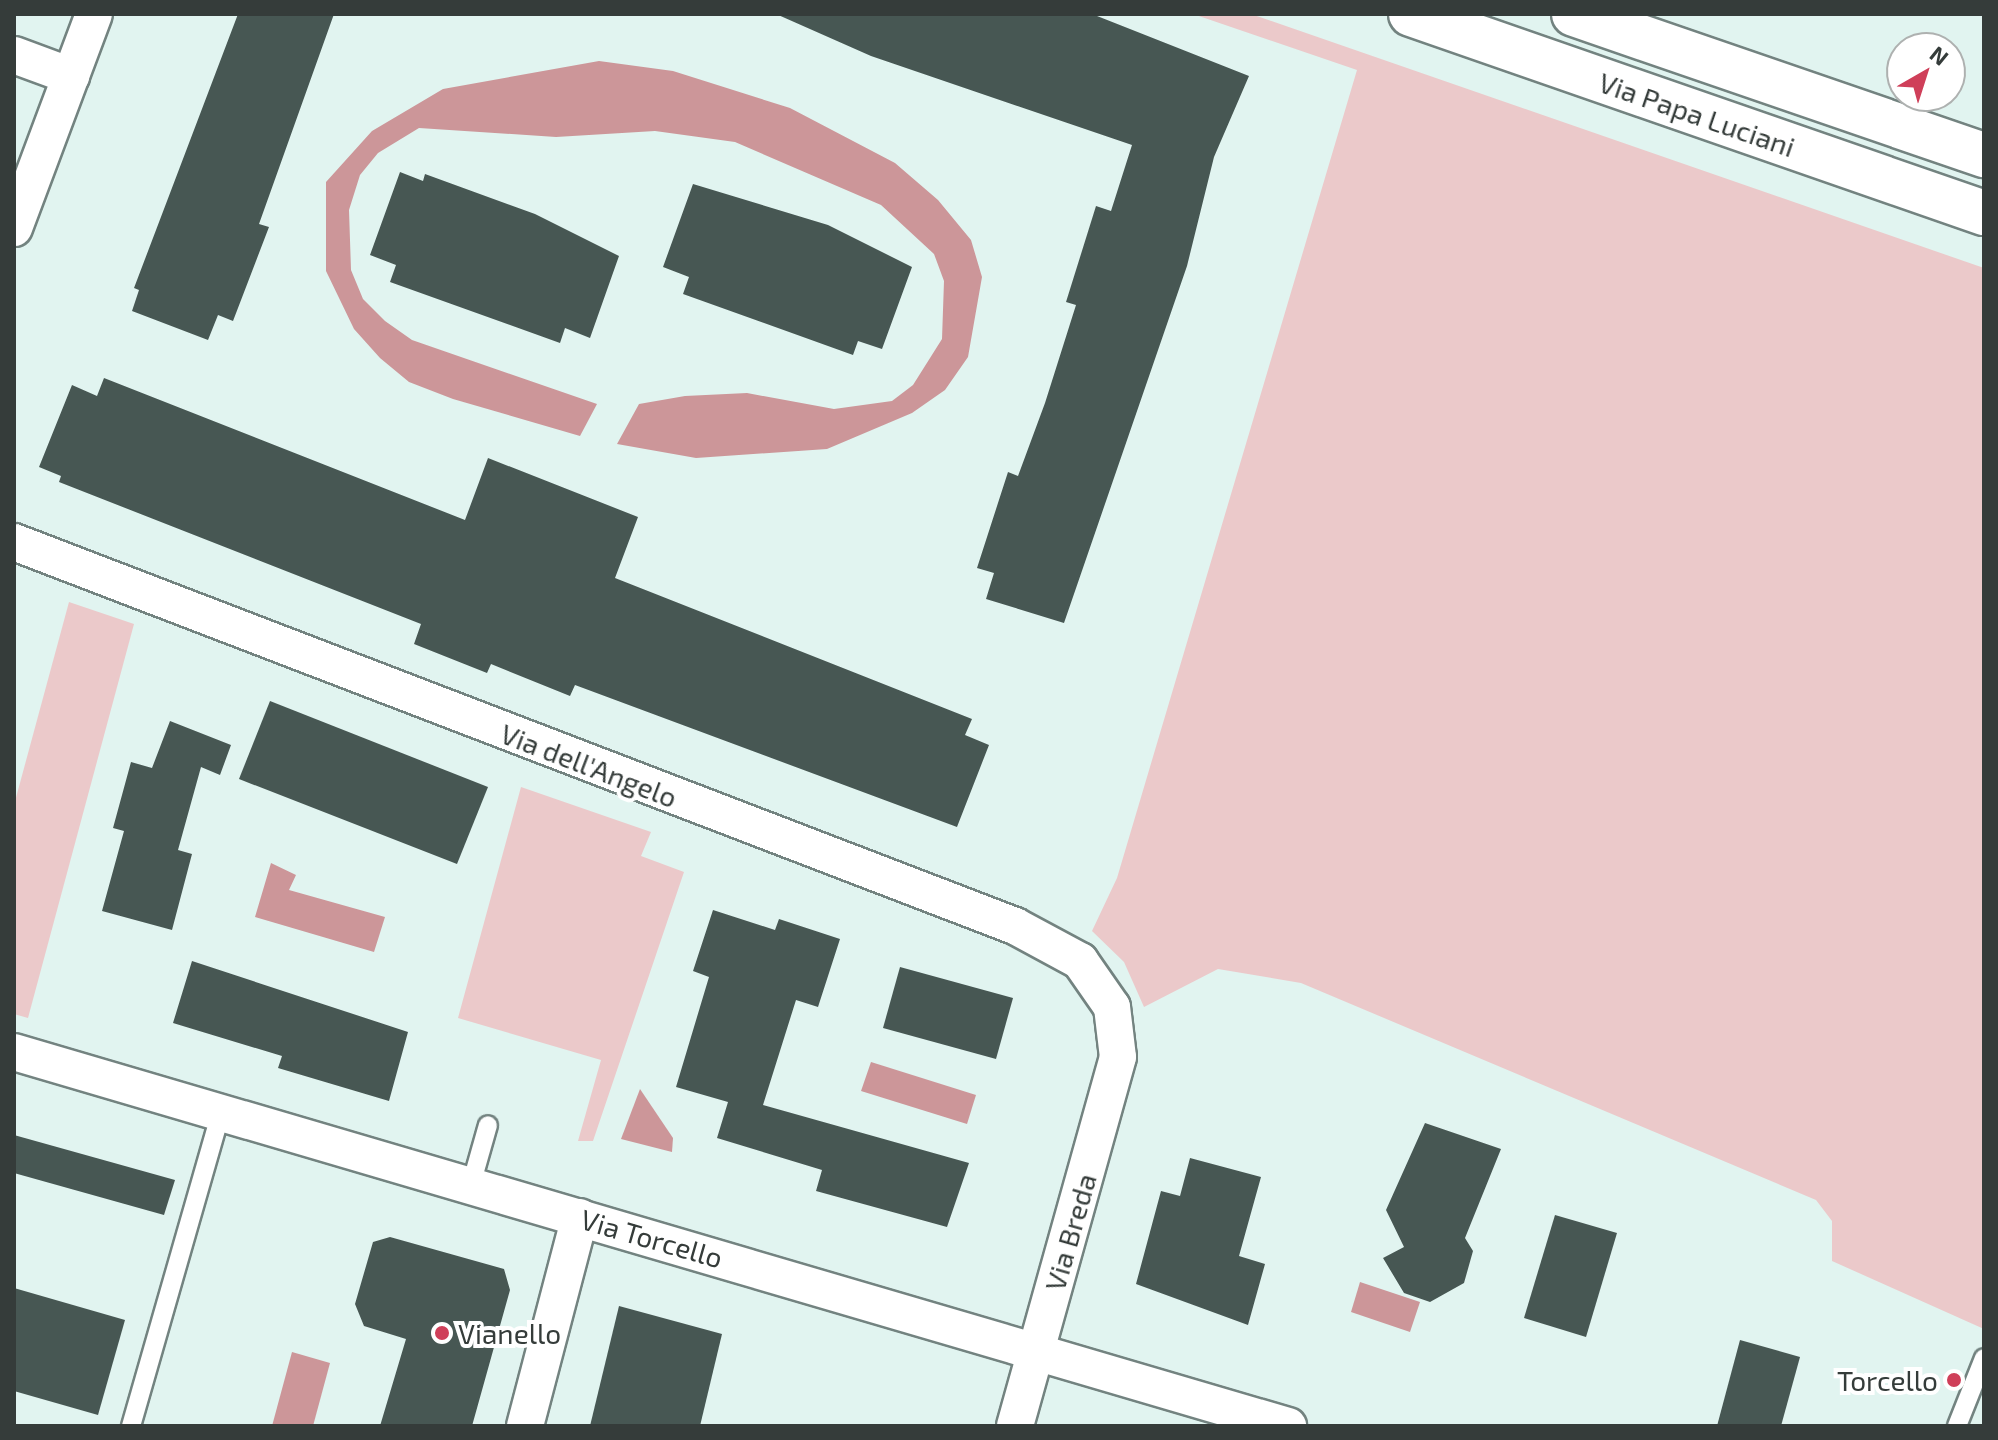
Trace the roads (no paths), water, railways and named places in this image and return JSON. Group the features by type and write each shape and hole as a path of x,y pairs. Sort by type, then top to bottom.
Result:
{"main road":[{"name":"Via Papa Luciani","path":"1411,14 1984,213"},
{"name":"Via Papa Luciani","path":"1574,14 1984,155"}],"street":[{"path":"14,228 94,14"},
{"path":"14,55 71,76"},
{"name":"Via dell'Angelo","path":"14,542 1052,942 1093,977 1119,1037"},
{"name":"Via Breda","path":"1015,1426 1119,1037"},
{"name":"Via Torcello","path":"14,1052 1288,1426"},
{"path":"525,1426 580,1217"}],"lane":[{"path":"131,1426 221,1112"},
{"path":"471,1185 488,1125"},
{"path":"1957,1426 1984,1358"}],"place":[{"name":"Vianello","path":"442,1333"},
{"name":"Torcello","path":"1954,1380"}]}
